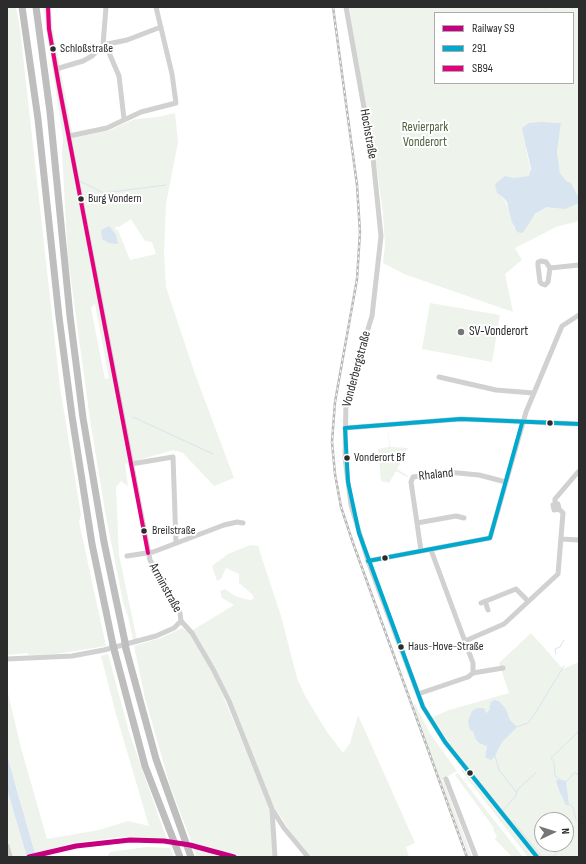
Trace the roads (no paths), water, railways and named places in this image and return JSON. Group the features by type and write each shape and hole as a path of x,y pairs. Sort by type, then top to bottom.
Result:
{"highway":[{"path":"22,7 38,119 59,317 73,423 92,544 113,645 145,766 180,857"},
{"path":"36,7 50,112 70,316 83,418 104,542 126,646 156,759 192,857"}],"street":[{"name":"Arminstraße","path":"48,7 49,29 56,69 148,553 153,568 180,613 181,622 192,633 219,680 272,809 284,828 308,857"},
{"path":"103,45 106,7"},
{"path":"69,136 107,128 148,109 176,103 172,74 156,7"},
{"name":"Hochstraße","path":"346,7 378,190 381,230 379,262"},
{"path":"56,69 83,62 92,56 103,45 127,40 160,27"},
{"path":"103,45 107,48 119,76 124,119"},
{"name":"Vonderbergstraße","path":"379,262 372,316 346,400 346,467 351,505 368,561 418,694 429,718 445,742 536,857"},
{"path":"550,268 579,265"},
{"path":"368,561 490,538 522,423 533,393 562,326 579,314"},
{"path":"439,377 496,390 533,393"},
{"path":"345,428 461,419 522,423 579,424"},
{"path":"131,464 173,457 176,544"},
{"name":"Rhaland","path":"421,551 411,482 413,477 446,472 479,475 506,482"},
{"path":"465,641 504,624 558,574 563,513 559,509 559,505 555,504 555,499 578,472"},
{"path":"417,524 456,516 464,518"},
{"path":"127,556 148,553 232,523 243,523"},
{"path":"562,539 579,540"},
{"path":"430,550 473,663 473,673"},
{"path":"488,610 483,602 516,589 528,601"},
{"path":"7,659 72,656 104,650 156,636 174,628 181,622"},
{"path":"418,694 468,677 473,673 503,668"},
{"path":"446,780 476,857"},
{"path":"272,809 275,857"},
{"path":"7,846 10,857"}],"waterway":[{"path":"538,7 546,8"},
{"path":"80,181 104,193 166,185"},
{"path":"133,417 213,454"},
{"path":"556,654 555,649 560,647 564,640"},
{"path":"517,727 528,723 564,666"},
{"path":"559,779 555,776 554,762 551,758 579,731"},
{"path":"495,756 499,770 517,793"},
{"path":"566,782 575,772 579,776"},
{"path":"503,810 515,797 518,789 536,773"},
{"path":"569,804 573,807 576,820"},
{"path":"513,821 542,857"},
{"path":"552,857 558,852"}],"railway":[{"path":"333,7 357,185 360,232 357,279 335,402 332,442 335,474 341,507 353,543 467,857"}],"rail line":[{"name":"S9","path":"29,857 76,846 130,840 164,841 190,845 234,857"}],"place":[{"name":"Schloßstraße","path":"53,49"},
{"name":"Burg Vondern","path":"81,199"},
{"name":"SV-Vonderort","path":"461,332"},
{"name":"Vonderort Bf","path":"347,458"},
{"name":"Breilstraße","path":"144,531"},
{"name":"Haus-Hove-Straße","path":"401,647"}],"park label":[{"name":"Revierpark Vonderort","path":"425,136"}]}
